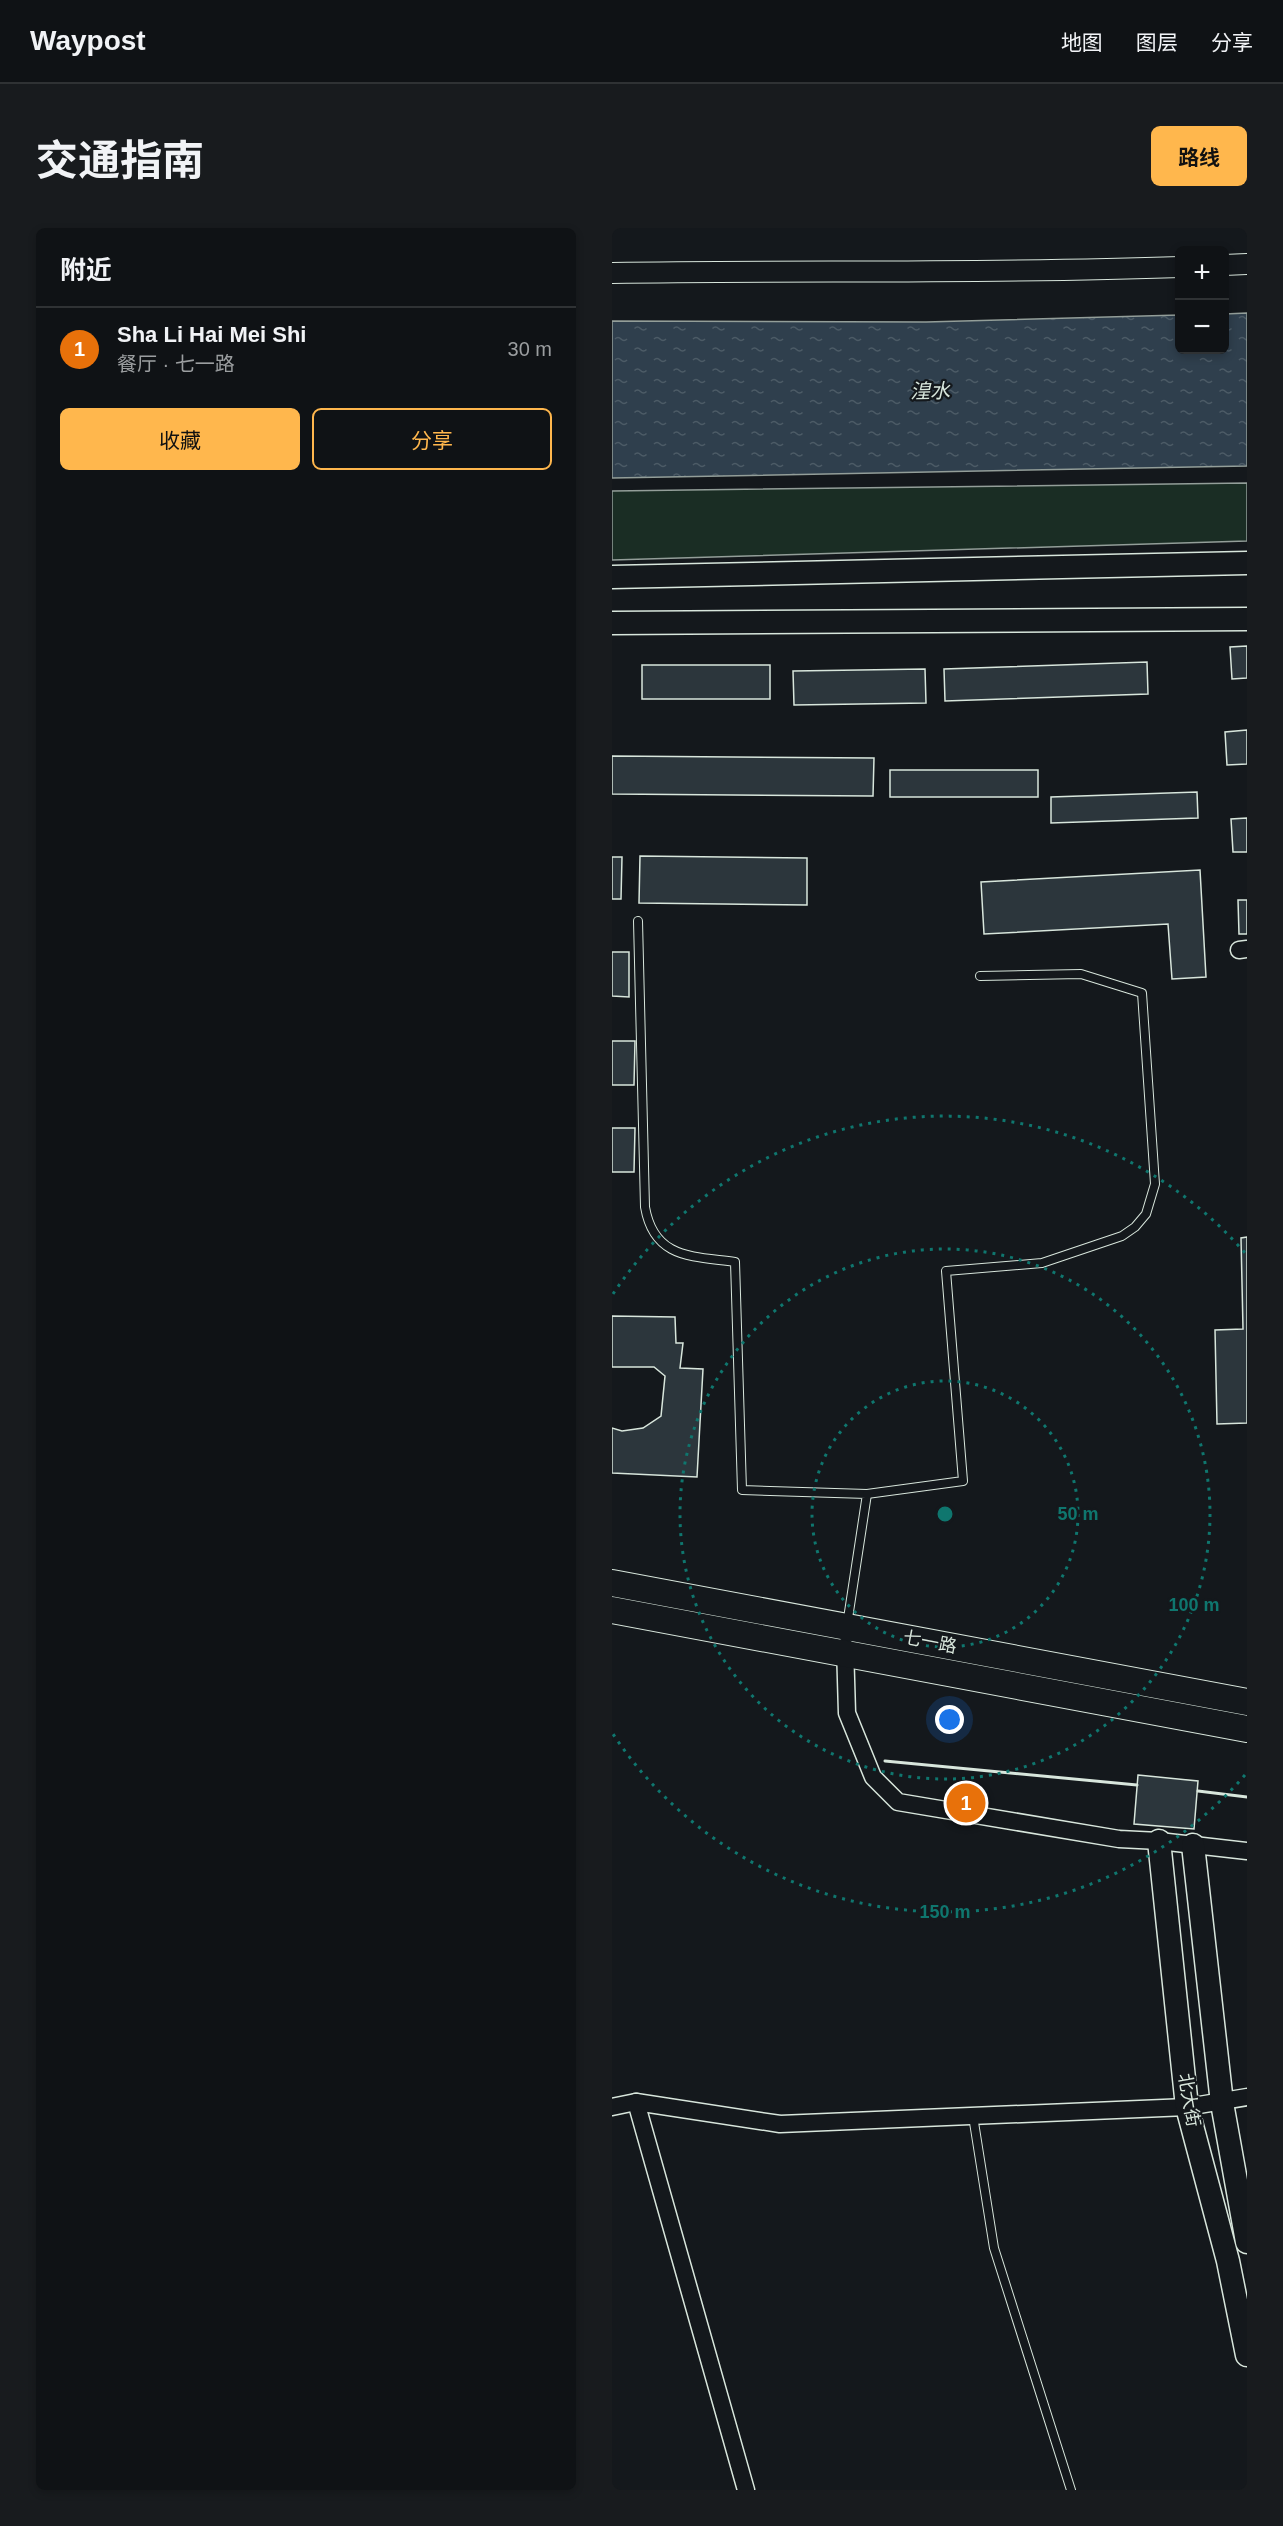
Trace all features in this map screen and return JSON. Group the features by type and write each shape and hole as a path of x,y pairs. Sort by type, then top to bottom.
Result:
{"main road":[{"path":"612,577 1247,563"},
{"path":"612,623 1247,619"},
{"name":"七一路","path":"612,1582 1247,1702"},
{"name":"七一路","path":"612,1610 1247,1729"},
{"name":"北大街","path":"1159,1841 1187,2107 1228,2261 1247,2355"},
{"name":"北大街","path":"1193,1845 1222,2103 1247,2242"}],"street":[{"path":"1229,265 1247,264"},
{"path":"612,273 810,270 1082,271 1175,267"},
{"path":"847,1627 844,1654 847,1713 873,1777 898,1802 1119,1839 1247,1851"},
{"path":"612,2107 636,2102 780,2124 1187,2107 1222,2103 1247,2097"},
{"path":"636,2102 746,2490"}],"lane":[{"path":"638,921 647,1215 657,1238 669,1249 684,1255 735,1262 742,1490 867,1494 963,1481 946,1271 1042,1263 1122,1236 1135,1227 1146,1214 1155,1184 1142,993 1081,974 980,976"},
{"path":"847,1627 867,1494"},
{"path":"973,2116 994,2248 1071,2490"}],"green space":[{"path":"1247,483 1247,541 612,560 612,491"}],"water":[{"name":"湟水","path":"1247,313 1247,466 612,478 612,321 926,322 1175,315 1175,354 1229,354 1229,314"}],"building":[{"path":"1247,646 1247,678 1232,679 1230,647"},
{"path":"1147,662 1148,694 945,701 944,669"},
{"path":"642,665 770,665 770,699 642,699"},
{"path":"925,669 926,703 794,705 793,671"},
{"path":"1247,730 1247,764 1227,765 1225,732"},
{"path":"612,756 874,758 873,796 612,794"},
{"path":"890,770 1038,770 1038,797 890,797"},
{"path":"1197,792 1198,818 1051,823 1051,797"},
{"path":"1247,818 1247,852 1233,852 1231,819"},
{"path":"640,856 807,858 807,905 639,903"},
{"path":"612,857 622,857 621,899 612,899"},
{"path":"1200,870 1206,977 1172,979 1168,924 984,934 981,882"},
{"path":"1238,900 1247,900 1247,934 1239,934"},
{"path":"612,952 629,952 629,997 612,996"},
{"path":"612,1041 635,1041 634,1085 612,1085"},
{"path":"612,1128 635,1128 634,1172 612,1172"},
{"path":"1247,1237 1247,1423 1217,1424 1215,1330 1243,1329 1241,1238"},
{"path":"612,1316 675,1317 676,1343 683,1343 680,1368 703,1369 697,1477 612,1473 612,1428 622,1431 643,1428 661,1416 665,1376 654,1367 612,1367"},
{"path":"1138,1775 1198,1781 1194,1829 1134,1824"}],"wall":[{"path":"885,1761 1137,1785"},
{"path":"1198,1791 1247,1797"}],"place":[{"name":"Sha Li Hai Mei Shi","path":"966,1803"}]}
